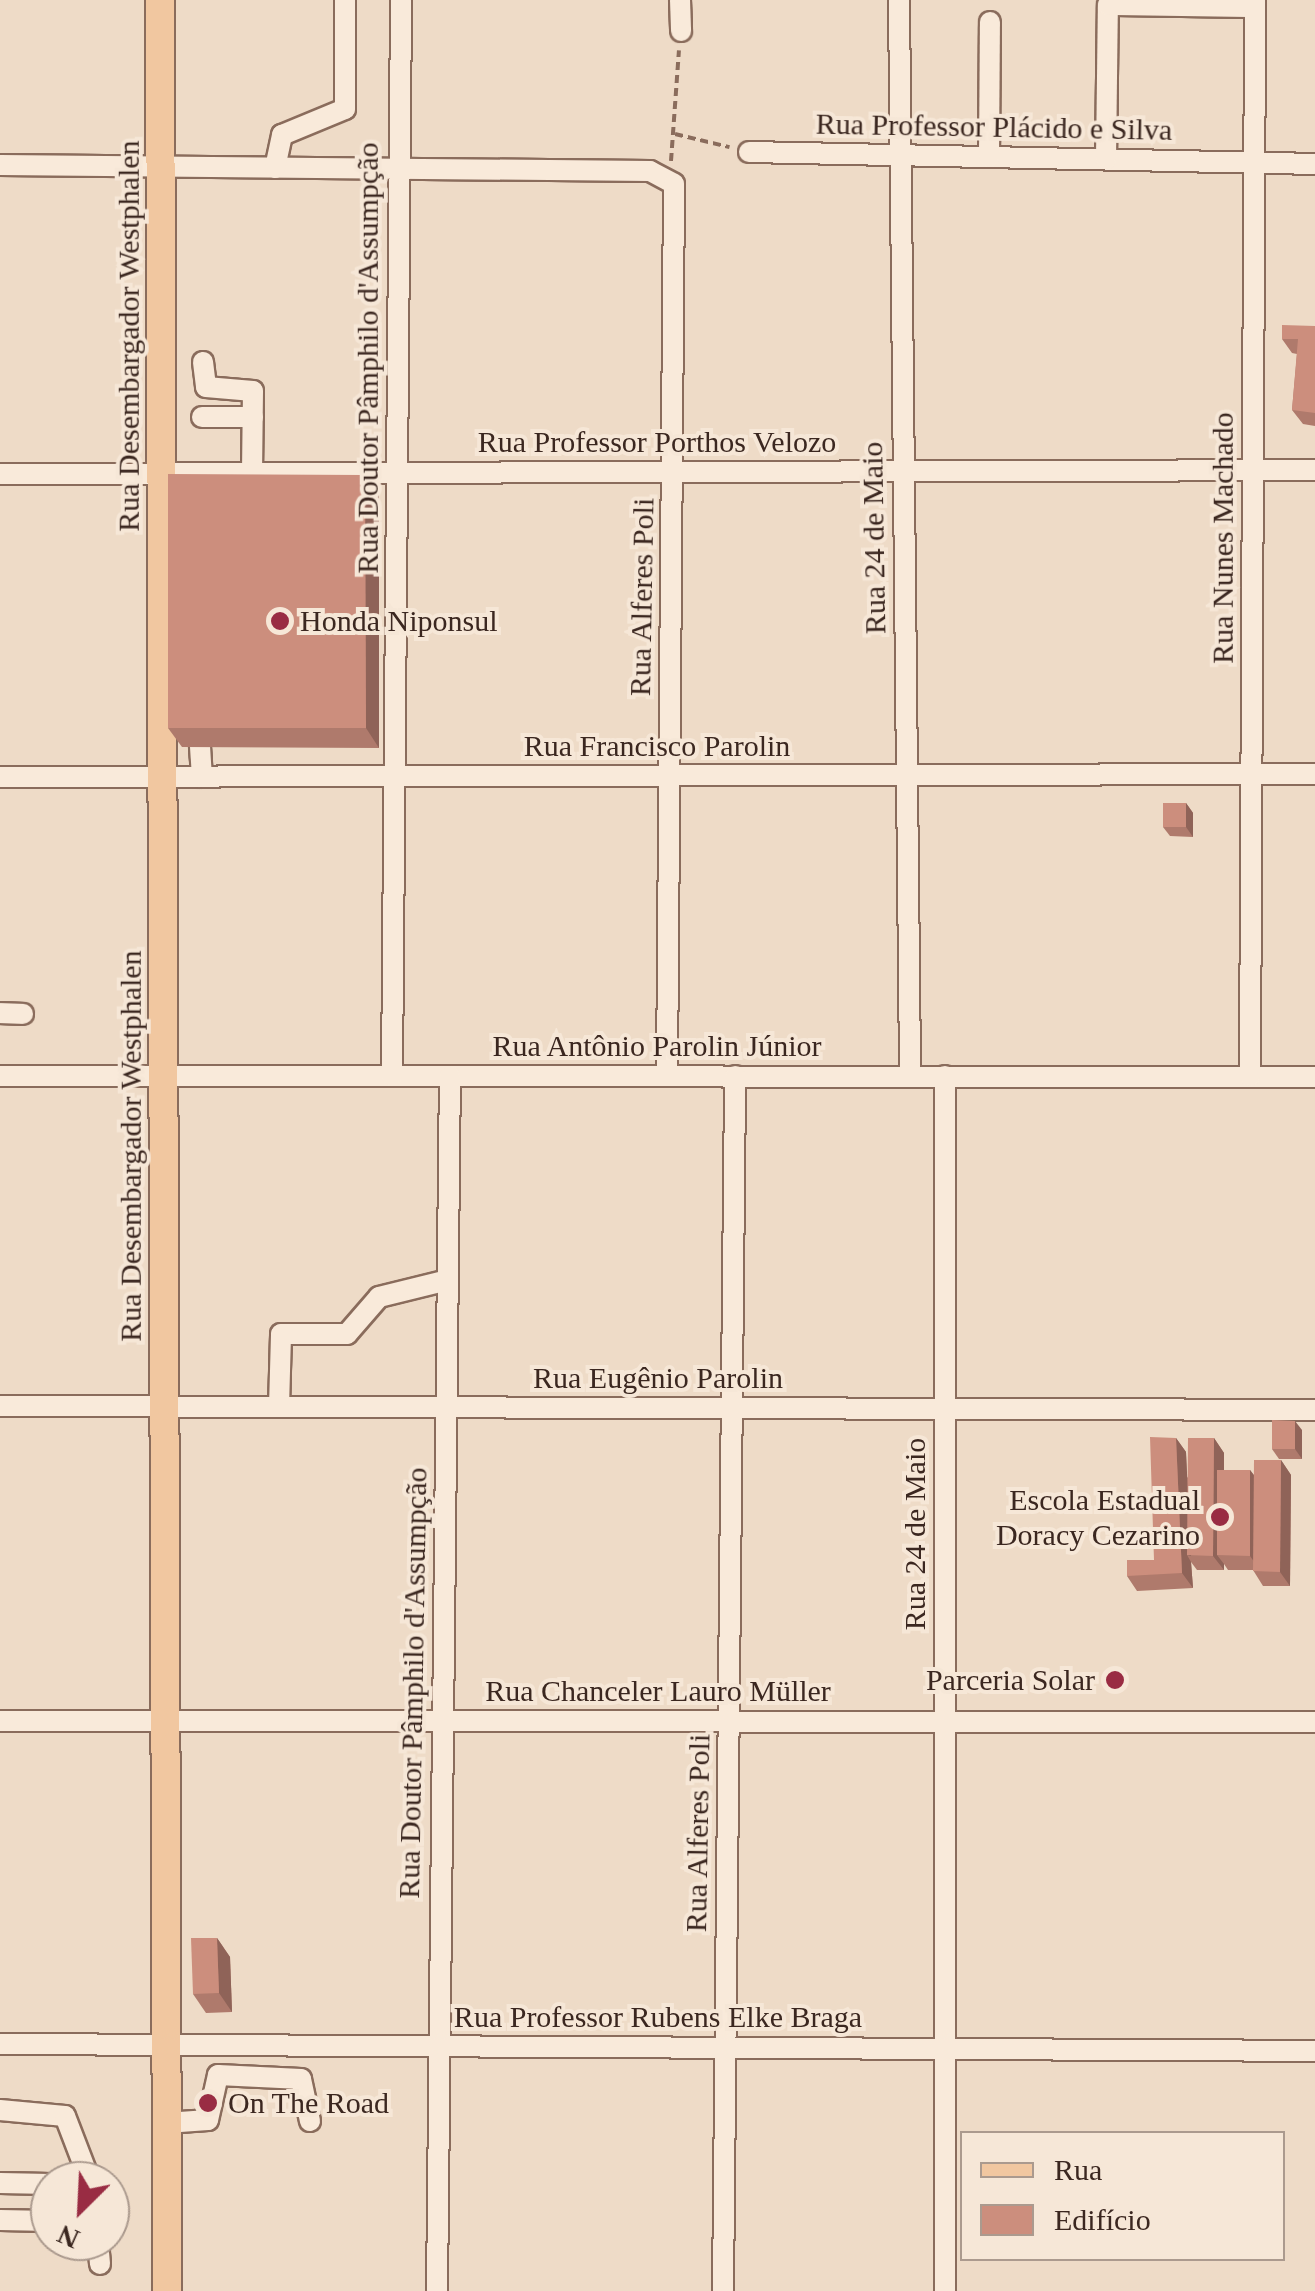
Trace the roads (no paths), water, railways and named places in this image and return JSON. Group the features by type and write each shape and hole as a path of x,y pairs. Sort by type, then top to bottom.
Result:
{"main road":[{"name":"Rua Desembargador Westphalen","path":"160,0 167,2291"}],"street":[{"path":"275,168 282,135 345,109 345,0"},
{"name":"Rua Doutor Pâmphilo d'Assumpção","path":"392,1076 401,0"},
{"path":"680,0 680,31"},
{"name":"Rua 24 de Maio","path":"898,0 910,1076"},
{"path":"1106,159 1108,5 1255,4"},
{"name":"Rua Nunes Machado","path":"1250,1076 1255,4"},
{"path":"990,22 990,157"},
{"name":"Rua Professor Plácido e Silva","path":"748,152 1315,164"},
{"path":"0,165 400,169"},
{"name":"Rua Alferes Poli","path":"400,169 670,178 674,472 666,1076"},
{"path":"202,362 206,387 250,389 252,473"},
{"path":"202,417 252,417"},
{"name":"Rua Professor Porthos Velozo","path":"0,474 1315,470"},
{"path":"162,536 192,536"},
{"path":"199,731 202,777"},
{"name":"Rua Francisco Parolin","path":"0,777 1315,774"},
{"path":"0,1013 23,1014"},
{"name":"Rua Antônio Parolin Júnior","path":"0,1076 1315,1076"},
{"name":"Rua Doutor Pâmphilo d'Assumpção","path":"436,2291 450,1076"},
{"name":"Rua Alferes Poli","path":"723,2291 735,1076"},
{"name":"Rua 24 de Maio","path":"945,1076 945,2291"},
{"path":"280,1407 281,1334 346,1334 379,1296 448,1280"},
{"name":"Rua Eugênio Parolin","path":"0,1406 1315,1410"},
{"name":"Rua Chanceler Lauro Müller","path":"0,1721 1315,1722"},
{"name":"Rua Professor Rubens Elke Braga","path":"0,2044 1315,2051"},
{"path":"166,2123 208,2120 218,2076 301,2080 310,2120"},
{"path":"0,2110 65,2116 82,2161"},
{"path":"0,2183 30,2184"},
{"path":"0,2220 30,2220"}],"place":[{"name":"Honda Niponsul","path":"280,621"},
{"name":"Escola Estadual Doracy Cezarino","path":"1220,1517"},
{"name":"Parceria Solar","path":"1115,1680"},
{"name":"On The Road","path":"208,2103"}]}
